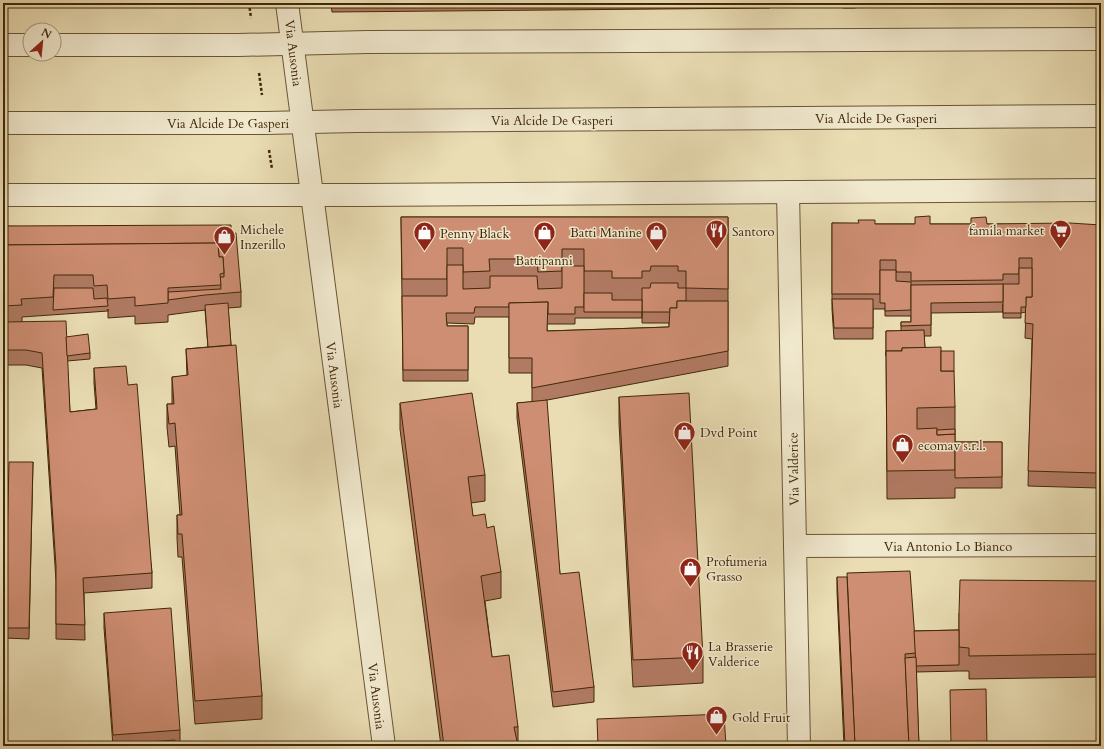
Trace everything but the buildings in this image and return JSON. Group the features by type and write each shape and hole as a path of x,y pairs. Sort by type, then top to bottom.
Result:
{"street":[{"name":"Via Ausonia","path":"287,3 384,746"},
{"path":"62,45 293,44 368,42 1101,39"},
{"path":"3,45 22,45"},
{"name":"Via Alcide De Gasperi","path":"3,123 265,123 1101,116"},
{"path":"3,195 312,195 1101,190"},
{"name":"Via Valderice","path":"788,192 799,746"},
{"name":"Via Antonio Lo Bianco","path":"795,546 1101,545"}],"path":[{"path":"249,3 250,7"},
{"path":"265,123 272,168 280,194"}],"place":[{"name":"Santoro","path":"717,250"},
{"name":"famila market","path":"1060,250"},
{"name":"Penny Black","path":"425,252"},
{"name":"Battipanni","path":"544,252"},
{"name":"Batti Manine","path":"657,252"},
{"name":"Michele Inzerillo","path":"224,256"},
{"name":"Dvd Point","path":"684,452"},
{"name":"ecomav s.r.l.","path":"902,464"},
{"name":"Profumeria Grasso","path":"690,588"},
{"name":"La Brasserie Valderice","path":"693,672"},
{"name":"Gold Fruit","path":"717,736"}]}
